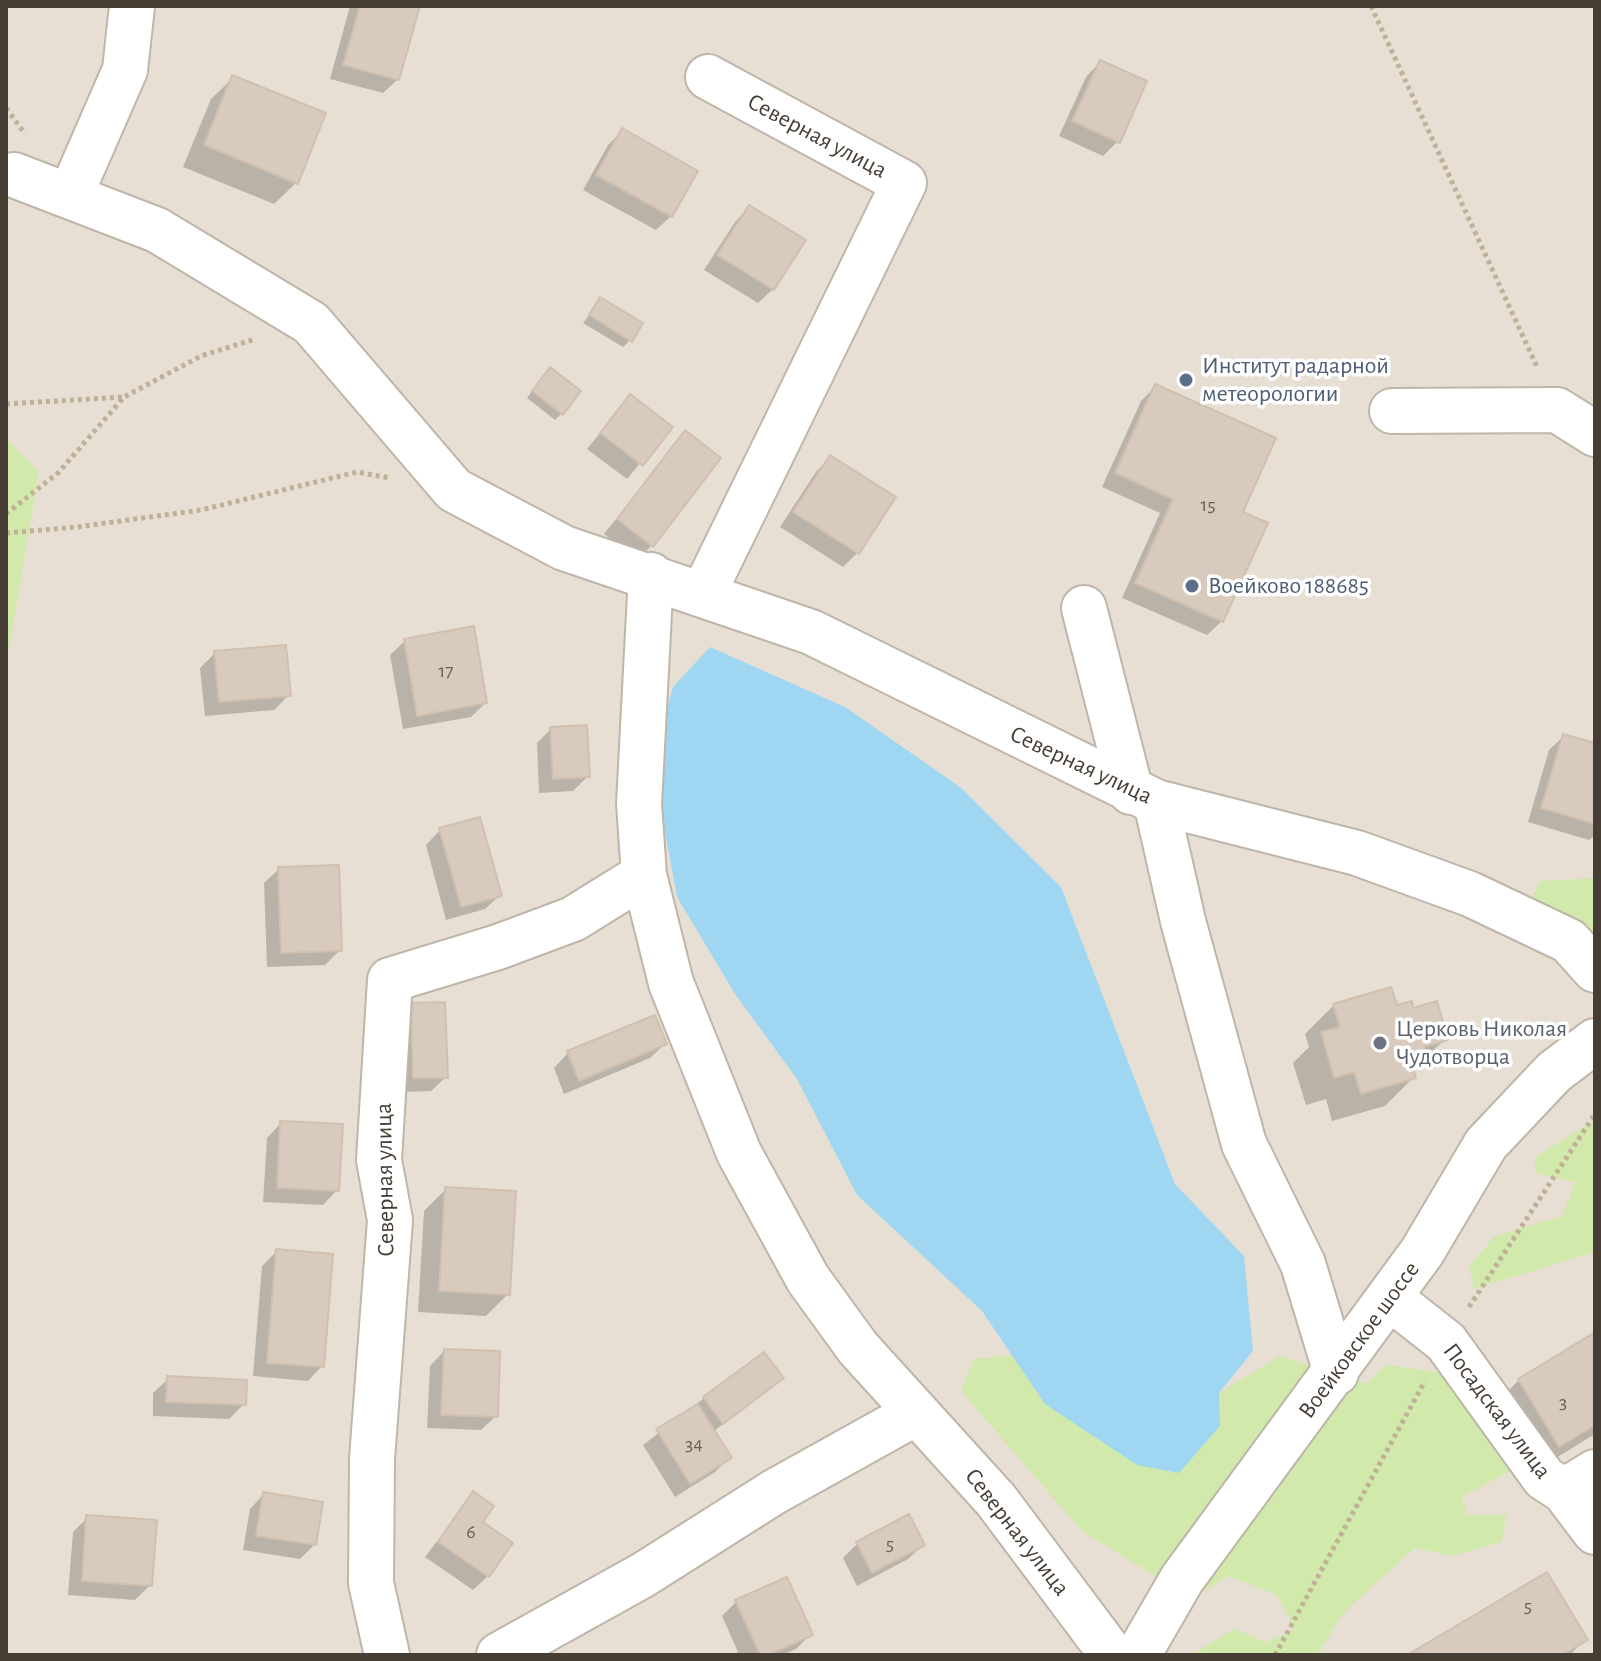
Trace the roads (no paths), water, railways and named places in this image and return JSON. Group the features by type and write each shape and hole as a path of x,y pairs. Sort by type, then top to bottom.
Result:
{"street":[{"path":"14,175 70,196 125,70 132,6"},
{"name":"Северная улица","path":"703,594 904,183 708,77"},
{"name":"Северная улица","path":"70,196 157,230 311,323 454,490 564,548 651,575 811,632 1144,797 1357,853 1470,894 1569,941 1595,970"},
{"path":"1392,411 1557,410 1595,434"},
{"name":"Северная улица","path":"651,575 639,804 644,875 671,983 739,1153 808,1279 858,1348 996,1500 1112,1655"},
{"path":"1084,608 1183,921 1244,1144 1303,1264 1336,1373"},
{"name":"Северная улица","path":"387,1655 371,1583 371,1568 372,1459 390,1220 379,1160 390,980 498,947 573,919 644,875"},
{"name":"Воейковское шоссе","path":"1138,1655 1182,1579 1422,1252 1486,1144 1554,1072 1595,1041"},
{"name":"Посадская улица","path":"1390,1298 1446,1342 1544,1478 1579,1482 1595,1532"},
{"path":"499,1655 643,1575 774,1492 916,1413"}],"water":[{"path":"710,647 845,707 960,787 1061,887 1175,1184 1244,1256 1253,1351 1219,1393 1220,1426 1179,1473 1137,1465 1045,1404 982,1311 857,1195 797,1079 735,994 677,897 652,761 673,687"}],"place":[{"name":"Институт радарной метеорологии","path":"1186,380"},
{"name":"Воейково 188685","path":"1192,586"},
{"name":"Церковь Николая Чудотворца","path":"1380,1043"}]}
